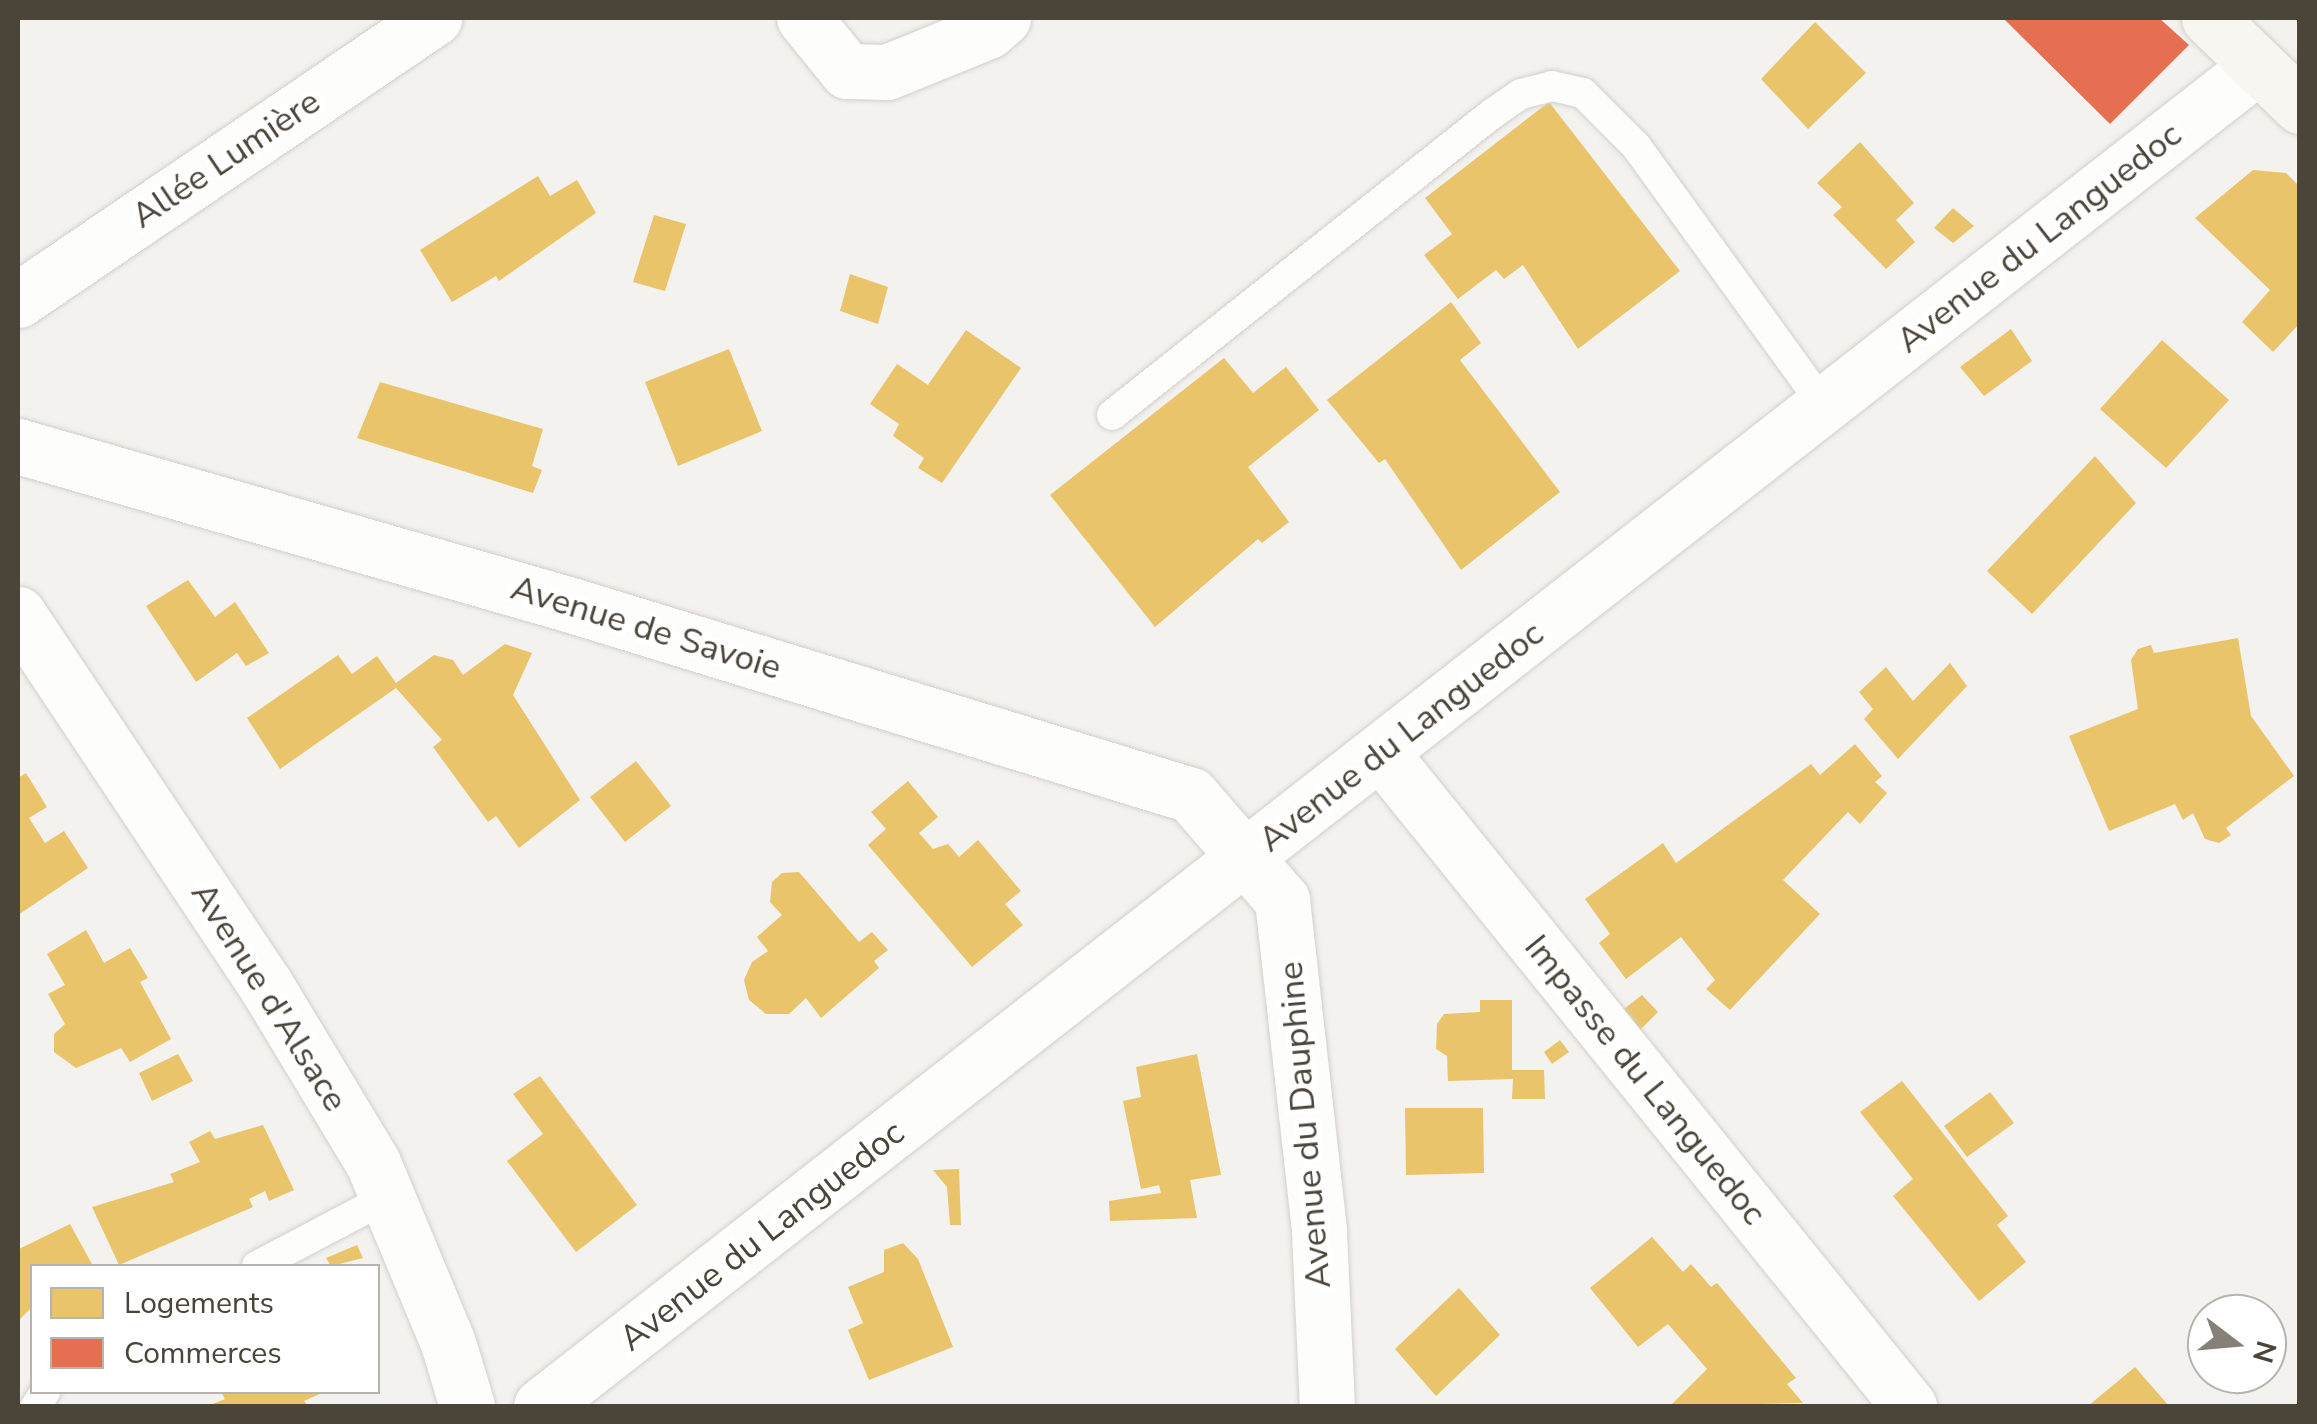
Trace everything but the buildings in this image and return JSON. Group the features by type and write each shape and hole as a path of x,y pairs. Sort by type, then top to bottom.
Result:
{"main road":[{"path":"2209,18 2300,106"}],"street":[{"name":"Allée Lumière","path":"18,300 434,18"},
{"path":"804,18 847,71 887,72 988,30 1003,18"},
{"name":"Avenue du Languedoc","path":"541,1406 2258,66"},
{"name":"Avenue de Savoie","path":"18,446 572,604 1162,784 1192,795 1248,856"},
{"name":"Avenue d'Alsace","path":"18,614 265,984 372,1163 448,1343 467,1406"},
{"name":"Impasse du Languedoc","path":"1381,753 1909,1406"},
{"name":"Avenue du Dauphine","path":"1248,856 1282,900 1319,1232 1327,1406"}],"lane":[{"path":"1112,415 1492,114 1522,94 1552,86 1583,93 1636,146 1824,406"},
{"path":"261,1264 386,1198"}]}
